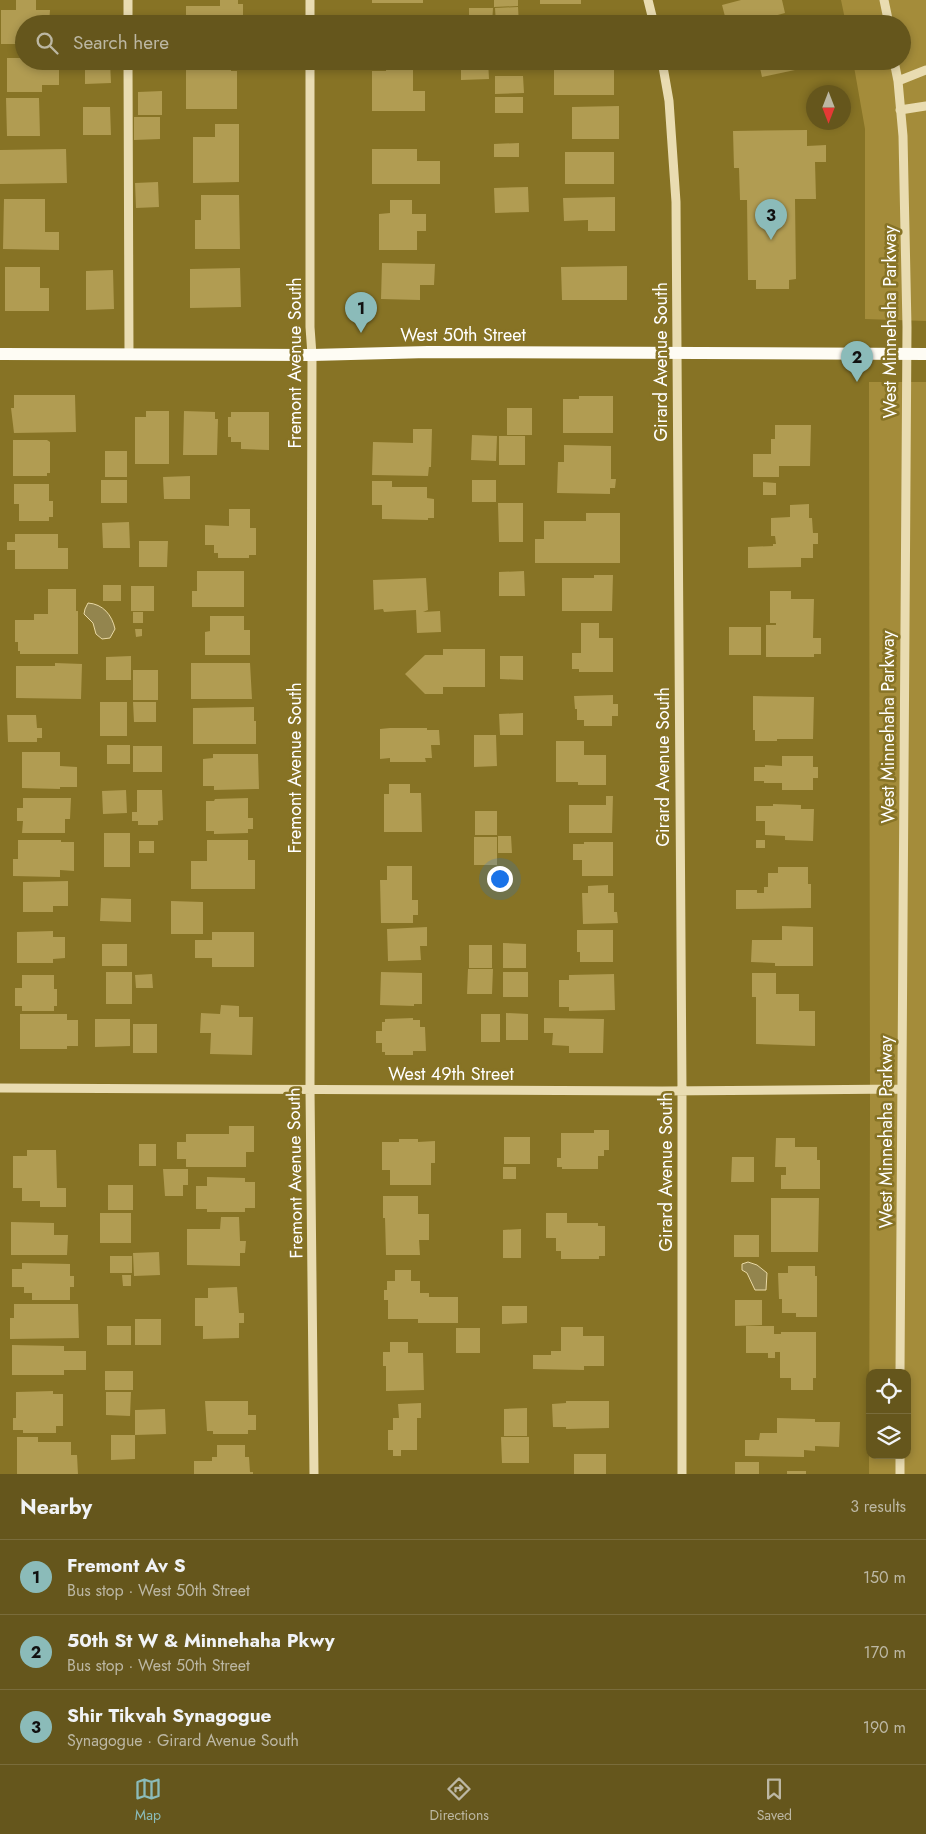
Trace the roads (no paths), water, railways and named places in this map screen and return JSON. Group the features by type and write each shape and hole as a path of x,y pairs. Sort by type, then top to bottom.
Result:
{"main road":[{"name":"West 50th Street","path":"0,354 312,355 428,352 926,354"}],"street":[{"path":"128,0 128,15"},
{"path":"310,0 310,15"},
{"path":"648,0 652,15"},
{"path":"884,0 887,15"},
{"path":"128,70 129,354"},
{"name":"Fremont Avenue South","path":"310,70 310,327 312,355 310,1089 314,1474"},
{"name":"Girard Avenue South","path":"664,70 669,100 674,161 682,1091 682,1474"},
{"name":"West Minnehaha Parkway","path":"896,70 903,136 905,186 907,354 900,1369"},
{"path":"898,81 926,70"},
{"path":"900,110 926,106"},
{"name":"West 49th Street","path":"0,1088 682,1091 902,1089"},
{"path":"900,1459 900,1474"}],"place":[{"name":"Shir Tikvah Synagogue","path":"771,240"},
{"name":"Fremont Av S","path":"361,333"},
{"name":"50th St W & Minnehaha Pkwy","path":"857,382"}]}
